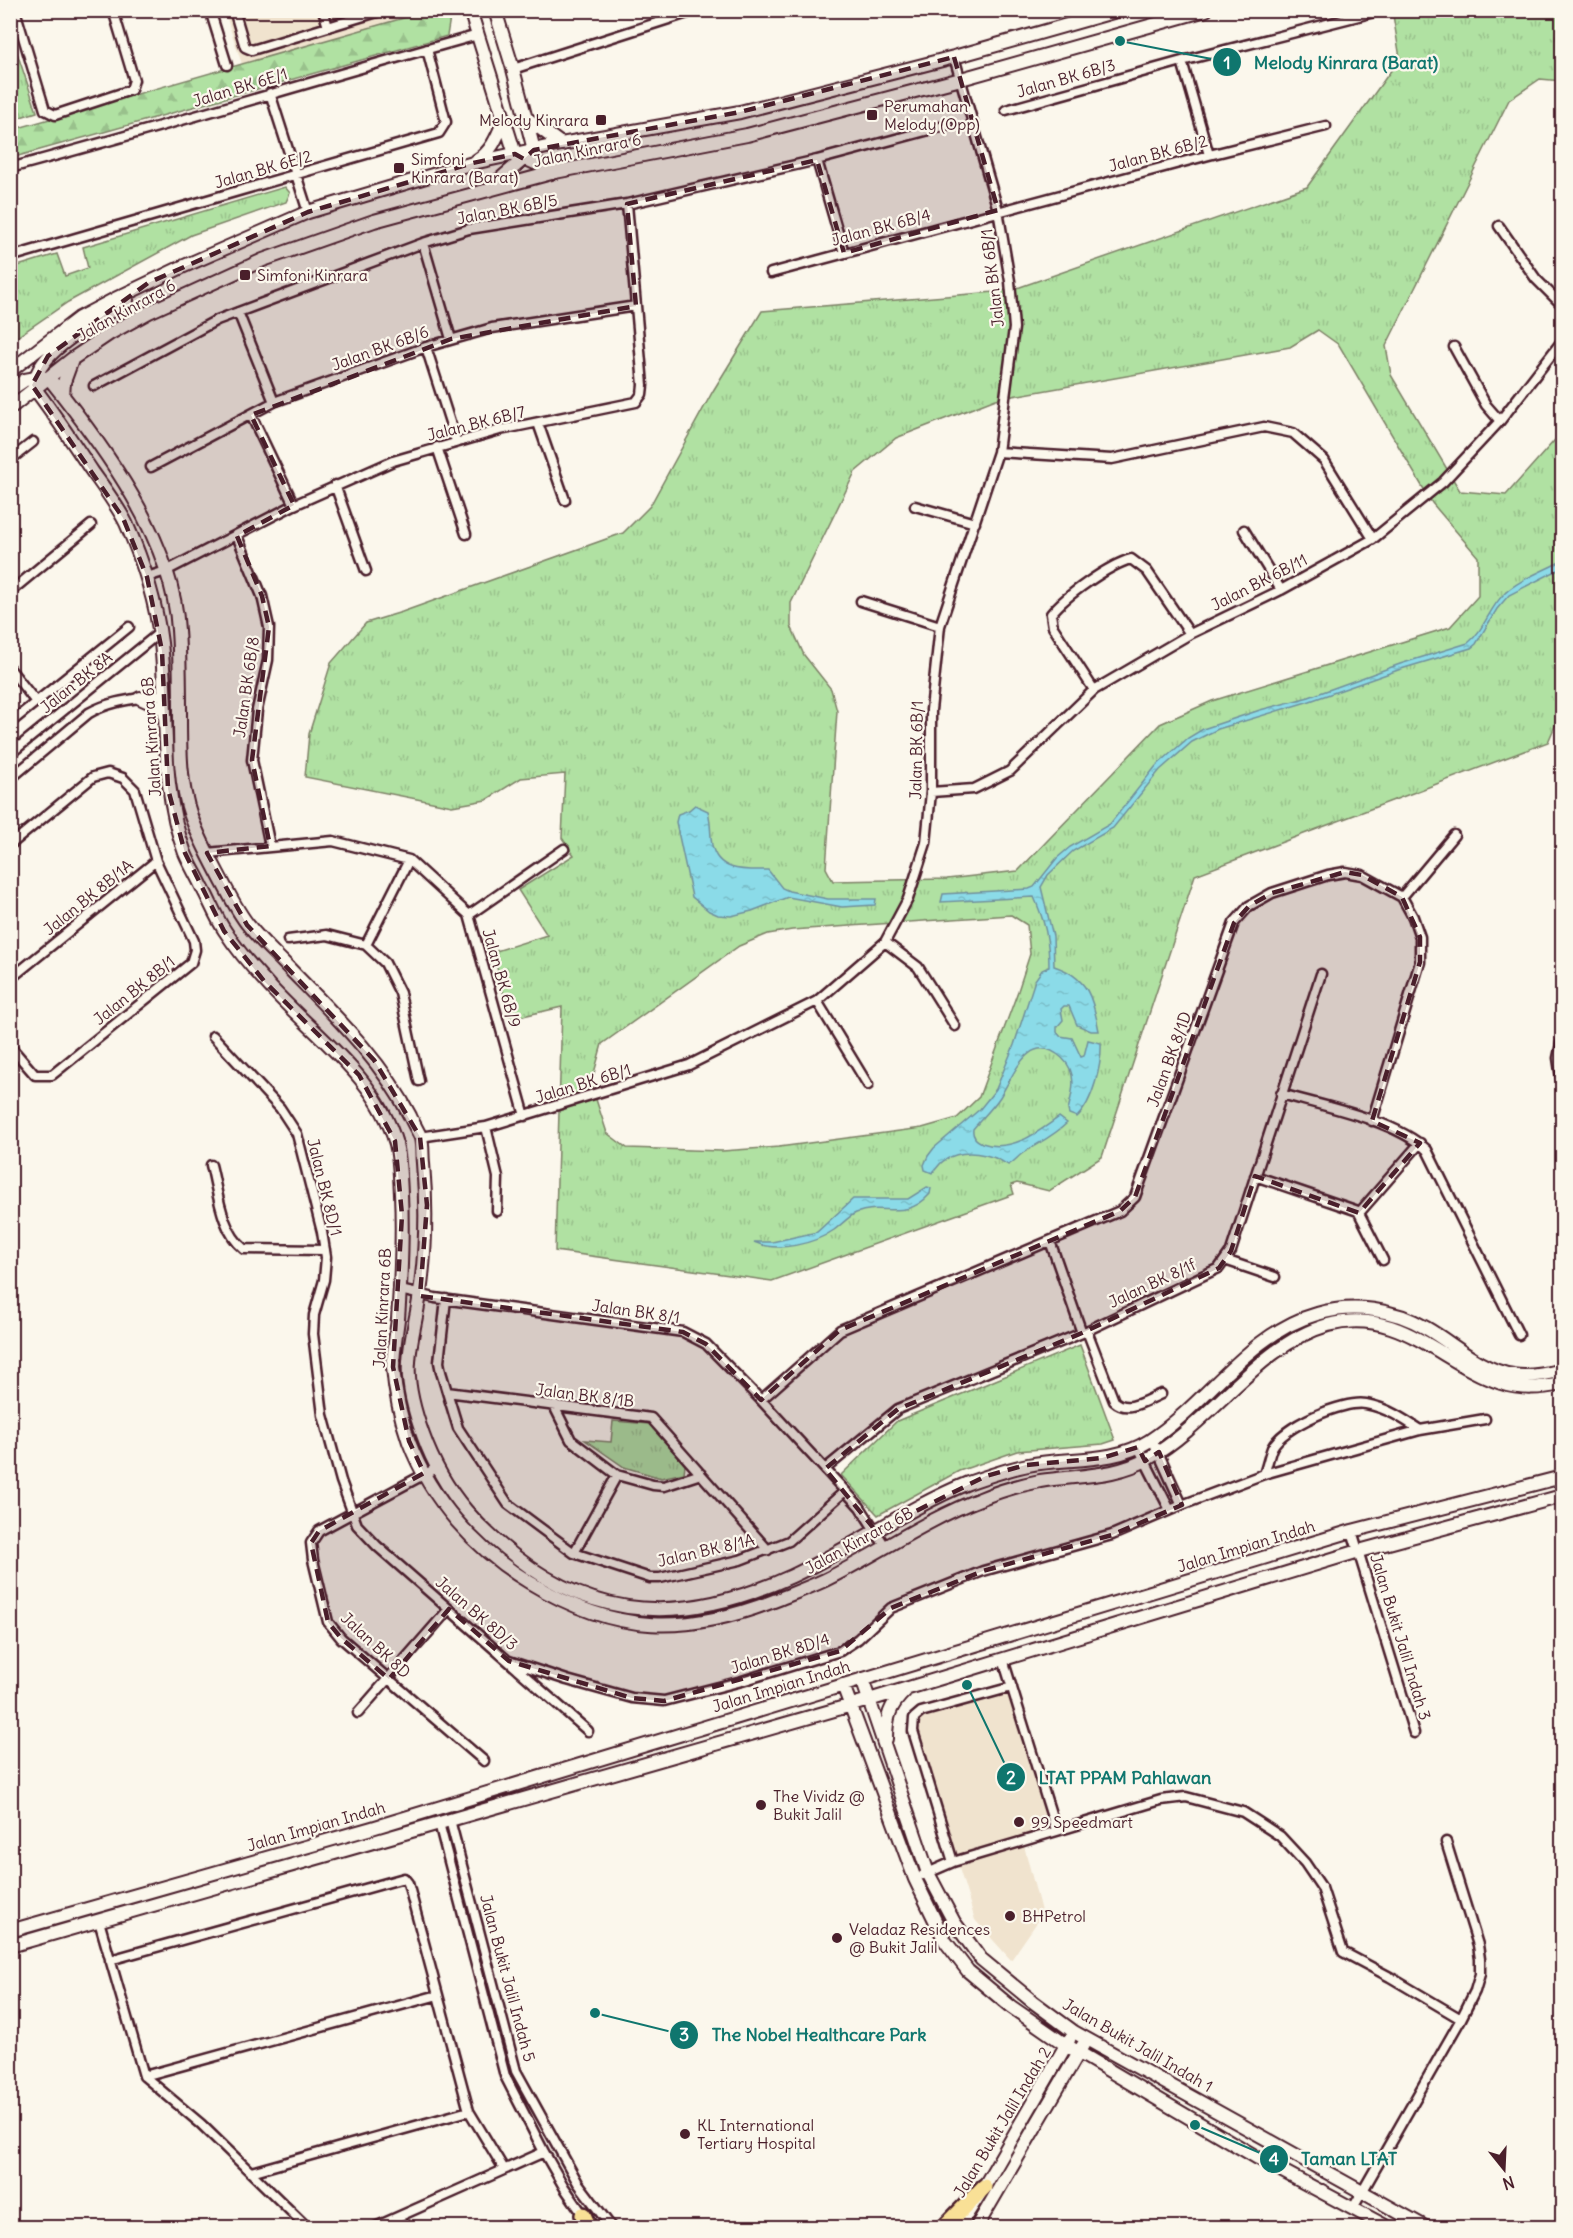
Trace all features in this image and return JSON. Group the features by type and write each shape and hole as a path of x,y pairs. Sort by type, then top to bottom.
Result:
{"highway":[{"path":"944,2228 984,2187"}],"street":[{"path":"15,10 45,110 55,115 131,90 134,80 113,10"},
{"path":"210,10 227,65"},
{"path":"234,10 245,47 252,50 384,10"},
{"path":"322,10 328,27"},
{"path":"470,10 520,157 555,172"},
{"path":"484,192 520,157 534,150 495,10"},
{"path":"513,69 697,10"},
{"name":"Jalan Kinrara 6","path":"534,150 740,112 954,57 1120,10"},
{"name":"Jalan BK 6B/3","path":"1006,110 1182,61 1378,11"},
{"name":"Jalan Kinrara 6","path":"12,406 40,381 72,359 109,334 149,312 263,260 374,221 555,172 747,135 961,79 1198,12"},
{"name":"Jalan BK 6E/1","path":"10,168 123,138 270,93 478,35"},
{"name":"Jalan BK 6E/2","path":"10,257 439,133 446,122 427,49"},
{"name":"Jalan BK 6B/1","path":"420,1137 486,1127 689,1065 817,1001 885,942 908,899 926,843 931,792 931,710 940,626 998,452 1014,328 1010,281 998,210 954,57"},
{"path":"1182,61 1209,155"},
{"path":"270,93 309,212"},
{"path":"525,117 561,144"},
{"path":"473,163 485,156 496,140 505,118"},
{"name":"Jalan BK 6B/5","path":"94,386 217,320 423,243 469,230 627,204 817,160 948,125"},
{"name":"Jalan BK 6B/2","path":"998,210 1326,126"},
{"name":"Jalan Kinrara 6","path":"10,371 79,318 254,234 309,212 473,163 520,157"},
{"path":"817,160 844,253"},
{"name":"Jalan BK 6B/7","path":"147,578 237,536 335,485 393,461 456,441 636,402 642,394 643,385 627,204"},
{"name":"Jalan BK 6B/4","path":"771,273 998,210"},
{"path":"1500,226 1536,279 1563,305"},
{"path":"423,243 451,339"},
{"path":"10,390 18,384 40,381 48,356 63,342 117,308 148,283"},
{"name":"Jalan BK 6B/6","path":"151,467 274,402 426,347 492,328 636,306"},
{"path":"238,312 274,402"},
{"name":"Jalan BK 6B/11","path":"931,792 974,789 1010,771 1094,690 1190,634 1281,590 1373,538 1443,482 1500,421 1563,341"},
{"path":"426,347 456,441"},
{"path":"1454,347 1486,405 1500,421"},
{"path":"63,396 64,381 72,359"},
{"name":"Jalan Kinrara 6B","path":"40,381 63,396 142,509 166,571 178,619 180,762 189,812 207,853 247,925 374,1060 400,1098 420,1137 427,1205 420,1296 408,1365 413,1401 423,1436 438,1467 463,1508 492,1539 550,1580 598,1602 657,1611 721,1603 790,1577 949,1491 986,1476 1026,1465 1102,1458 1138,1447 1152,1439 1266,1340 1289,1324 1330,1310 1373,1309 1396,1314 1423,1326 1468,1356 1495,1370 1514,1375 1545,1374 1563,1370"},
{"name":"Jalan Kinrara 6B","path":"40,381 50,409 123,518 147,578 159,633 168,789 185,853 224,931 264,981 358,1075 380,1108 395,1141 400,1170 402,1215 400,1290 393,1367 409,1441 424,1473 445,1506 467,1533 490,1554 525,1580 598,1616 644,1625 692,1624 742,1614 824,1581 935,1518 986,1496 1036,1482 1129,1468 1145,1461 1159,1452 1275,1353 1300,1335 1336,1323 1378,1323 1418,1337 1460,1364 1502,1384 1535,1389 1563,1384"},
{"path":"12,406 27,402 50,409"},
{"path":"251,415 294,505"},
{"path":"538,423 565,500"},
{"path":"998,452 1112,459 1264,427 1293,432 1324,460 1373,538"},
{"path":"10,460 33,442"},
{"path":"437,447 466,534"},
{"path":"335,485 366,571"},
{"path":"915,506 975,523"},
{"path":"10,592 91,525"},
{"path":"1244,530 1281,590"},
{"name":"Jalan BK 6B/8","path":"237,536 262,596 269,627 268,660 257,710 252,760 270,846"},
{"path":"1094,690 1053,627 1051,614 1059,603 1119,563 1131,559 1148,571 1190,634"},
{"path":"861,601 940,626"},
{"path":"10,723 129,627"},
{"name":"Jalan BK 8A","path":"10,754 159,633"},
{"path":"10,669 36,702"},
{"path":"163,694 174,690 180,679"},
{"name":"Jalan BK 8A","path":"10,779 89,713 110,702 163,694"},
{"path":"140,698 164,709"},
{"name":"Jalan BK 8B/1","path":"10,846 93,777 108,773 123,778 135,790 156,861 194,942 195,950 191,963 52,1075 35,1075 10,1046"},
{"path":"1372,1120 1420,962 1420,937 1413,917 1402,897 1454,835"},
{"name":"Jalan BK 6B/9","path":"207,853 333,841 410,860 469,915 525,1116"},
{"path":"469,915 564,849"},
{"path":"366,945 410,860"},
{"name":"Jalan BK 8B/1A","path":"10,978 156,861"},
{"name":"Jalan BK 8/1D","path":"761,1400 840,1330 1120,1210 1135,1197 1234,923 1249,906 1272,892 1328,874 1345,872 1362,875 1402,897"},
{"path":"288,940 327,935 366,945 385,963 400,993 419,1081"},
{"path":"885,942 918,967 955,1026"},
{"path":"1275,1277 1225,1260 1231,1251 1321,974"},
{"path":"817,1001 868,1085"},
{"name":"Jalan BK 8D/1","path":"213,1036 280,1108 295,1129 325,1250 324,1280 314,1315 313,1334 323,1415 353,1514"},
{"path":"1563,1039 1557,1058 1563,1084"},
{"path":"1281,1094 1372,1120 1408,1135 1420,1143 1432,1157 1519,1335"},
{"path":"486,1127 498,1177 497,1211"},
{"path":"1359,1213 1420,1143"},
{"path":"211,1165 227,1226 235,1242 244,1249 325,1250"},
{"path":"1255,1176 1358,1211 1383,1260"},
{"path":"1050,1241 1114,1401 1124,1408 1161,1394"},
{"name":"Jalan BK 8/1f","path":"825,1469 898,1409 1085,1332 1219,1268 1225,1260"},
{"name":"Jalan BK 8/1","path":"400,1290 420,1296 683,1332 706,1344 860,1507 885,1546"},
{"name":"Jalan BK 8/1A","path":"446,1299 439,1362 462,1436 508,1504 574,1553 650,1578 660,1578 740,1560 789,1541 845,1491"},
{"name":"Jalan BK 8/1B","path":"447,1392 651,1418 768,1550"},
{"path":"1264,1474 1273,1446 1289,1430 1322,1412 1363,1404 1394,1412 1420,1430"},
{"path":"554,1406 571,1440 617,1475 664,1486 700,1474"},
{"name":"Jalan BK 8D/4","path":"509,1661 632,1698 664,1701 742,1681 840,1651 858,1639 891,1608 901,1603 983,1571 1112,1535 1264,1474 1420,1430 1485,1419"},
{"path":"1152,1439 1182,1505"},
{"path":"1138,1447 1170,1510"},
{"path":"424,1473 438,1467"},
{"name":"Jalan BK 8D","path":"424,1473 319,1531 311,1543 313,1560 328,1622 341,1638 484,1761"},
{"path":"574,1553 617,1475"},
{"name":"Jalan Impian Indah","path":"10,1931 372,1828 1352,1531 1563,1477"},
{"name":"Jalan Impian Indah","path":"10,1946 850,1706 1359,1551 1563,1496"},
{"name":"Jalan BK 8D/3","path":"353,1514 357,1525 377,1546 588,1731"},
{"name":"Jalan Bukit Jalil Indah 3","path":"1352,1531 1413,1733"},
{"path":"358,1713 449,1609"},
{"path":"1003,1659 1056,1830"},
{"name":"Jalan Bukit Jalil Indah 1","path":"862,1679 928,1873 954,1922 981,1959 1074,2032 1427,2228"},
{"name":"Jalan Bukit Jalil Indah 1","path":"843,1685 915,1879 945,1941 968,1971 1010,2006 1066,2045 1258,2158 1389,2228"},
{"path":"953,1862 913,1731 914,1718 921,1712 1012,1687"},
{"path":"885,1751 887,1716 896,1700 908,1688"},
{"path":"915,1879 953,1862 1056,1830 1161,1800 1185,1797 1242,1812 1280,1836 1305,1863 1322,1888 1343,1952 1461,2019"},
{"name":"Jalan Bukit Jalil Indah 5","path":"445,1822 505,2076 564,2187 586,2221 594,2228"},
{"name":"Jalan Bukit Jalil Indah 5","path":"445,1822 516,2071 578,2183 612,2228"},
{"path":"1353,2208 1461,2019 1475,1991 1480,1974 1478,1946 1446,1842"},
{"path":"110,1960 404,1878 408,1883 469,2111 504,2169"},
{"path":"99,1921 144,2076 201,2124 308,2228"},
{"path":"144,2076 438,1995"},
{"name":"Jalan Bukit Jalil Indah 2","path":"958,2228 1074,2032"},
{"name":"Jalan Bukit Jalil Indah 2","path":"976,2228 1087,2039"},
{"path":"251,2172 469,2111"},
{"path":"1258,2158 1268,2141"},
{"path":"373,2228 544,2152"}],"highlighted area":[{"path":"954,57 998,210 844,253 817,160 627,204 636,306 451,339 251,415 294,505 237,536 262,596 269,627 252,760 270,846 207,853 247,925 374,1060 420,1137 427,1205 420,1296 683,1332 706,1344 761,1400 840,1330 1120,1211 1135,1197 1234,923 1249,906 1272,893 1345,872 1362,875 1402,897 1420,937 1420,962 1372,1121 1420,1143 1359,1213 1255,1176 1231,1251 1219,1268 1082,1333 898,1409 825,1469 876,1531 986,1476 1026,1465 1102,1458 1138,1447 1145,1461 1159,1452 1182,1505 1112,1535 983,1571 891,1608 840,1651 664,1701 632,1698 509,1661 449,1609 389,1679 341,1638 328,1622 311,1543 319,1531 424,1473 409,1441 393,1367 402,1215 395,1141 359,1075 264,981 224,931 185,853 168,789 162,651 147,577 123,518 32,385 48,356 148,283 308,212 473,163 515,154 524,159 534,150 740,112"}],"shaded area":[{"path":"224,10 428,11 242,64"},
{"path":"1009,1691 1052,1828 1022,1838 1042,1915 1011,1960 975,1920 917,1732 918,1721 924,1716"}],"green space":[{"path":"428,11 451,11 447,36 11,158 11,130"},
{"path":"1395,11 1562,11 1562,81 1540,79 1509,100 1386,346 1391,375 1460,491 1506,495 1562,432 1562,710 1548,742 1195,875 1102,1157 1049,1191 1017,1183 1011,1185 1014,1194 772,1281 555,1251 562,1007 510,1019 493,952 547,935 518,890 574,855 562,838 565,774 521,778 486,800 452,806 305,777 309,734 331,663 366,623 623,533 650,506 713,391 762,311 995,292 1020,287 1307,187 1400,58 1393,15","holes":["1318,330 1339,345 1432,503 1478,557 1478,596 1450,627 1212,701 1160,724 1018,871 947,879 833,881 826,868 837,711 831,689 804,655 791,626 791,603 855,472 896,438 996,399 1290,347","1011,915 1027,925 1030,954 979,1097 957,1118 922,1128 779,1147 722,1151 627,1148 607,1133 591,1084 602,1044 739,946 768,934 792,930"]},
{"path":"10,32 37,112 11,120 10,120"},
{"path":"285,187 290,193 286,202 191,235 68,302 11,341 11,268 57,254 65,276 88,268 83,247"},
{"path":"1080,1345 1115,1440 1103,1444 1017,1451 959,1471 878,1515 841,1475 897,1421"},
{"path":"613,1421 650,1424 685,1465 684,1473 661,1478 624,1467 585,1440 611,1442"}],"water":[{"path":"1562,561 1562,568 1509,595 1471,648 1218,729 1192,742 1160,770 1113,828 1073,851 1048,875 1041,887 1053,936 1054,966 1075,976 1082,983 1091,999 1097,1019 1099,1031 1091,1031 1077,1025 1069,1006 1064,1006 1061,1009 1063,1020 1057,1027 1060,1036 1072,1038 1081,1057 1084,1056 1088,1040 1101,1043 1098,1072 1088,1102 1077,1117 1069,1114 1073,1082 1067,1064 1050,1050 1040,1049 1032,1052 1017,1067 997,1101 973,1129 974,1136 982,1143 1003,1145 1023,1140 1059,1117 1067,1123 1008,1165 994,1157 968,1153 952,1156 932,1173 925,1170 924,1165 934,1148 980,1109 996,1089 1014,1045 1035,980 1042,970 1049,967 1046,931 1034,897 941,902 943,894 1034,887 1057,858 1070,847 1110,824 1156,766 1188,738 1203,729 1309,697 1400,664 1468,643 1474,638 1504,594 1524,580"},
{"path":"695,805 708,811 715,854 727,865 742,869 768,870 782,888 789,891 828,899 876,899 875,905 842,907 788,897 752,911 731,916 718,915 709,911 692,897 676,822 678,814"},
{"path":"927,1187 931,1188 930,1194 912,1207 894,1210 875,1209 856,1213 826,1235 806,1243 773,1247 754,1242 772,1242 817,1232 853,1199 908,1199"}],"place":[{"name":"Melody Kinrara (Barat)","path":"1120,41"},
{"name":"Perumahan Melody (Opp)","path":"872,115"},
{"name":"Melody Kinrara","path":"601,120"},
{"name":"Simfoni Kinrara (Barat)","path":"399,168"},
{"name":"Simfoni Kinrara","path":"245,275"},
{"name":"LTAT PPAM Pahlawan","path":"967,1685"},
{"name":"The Vividz @ Bukit Jalil","path":"761,1805"},
{"name":"99 Speedmart","path":"1019,1822"},
{"name":"BHPetrol","path":"1010,1916"},
{"name":"Veladaz Residences @ Bukit Jalil","path":"837,1938"},
{"name":"The Nobel Healthcare Park","path":"595,2013"},
{"name":"Taman LTAT","path":"1195,2125"},
{"name":"KL International Tertiary Hospital","path":"685,2134"}]}
